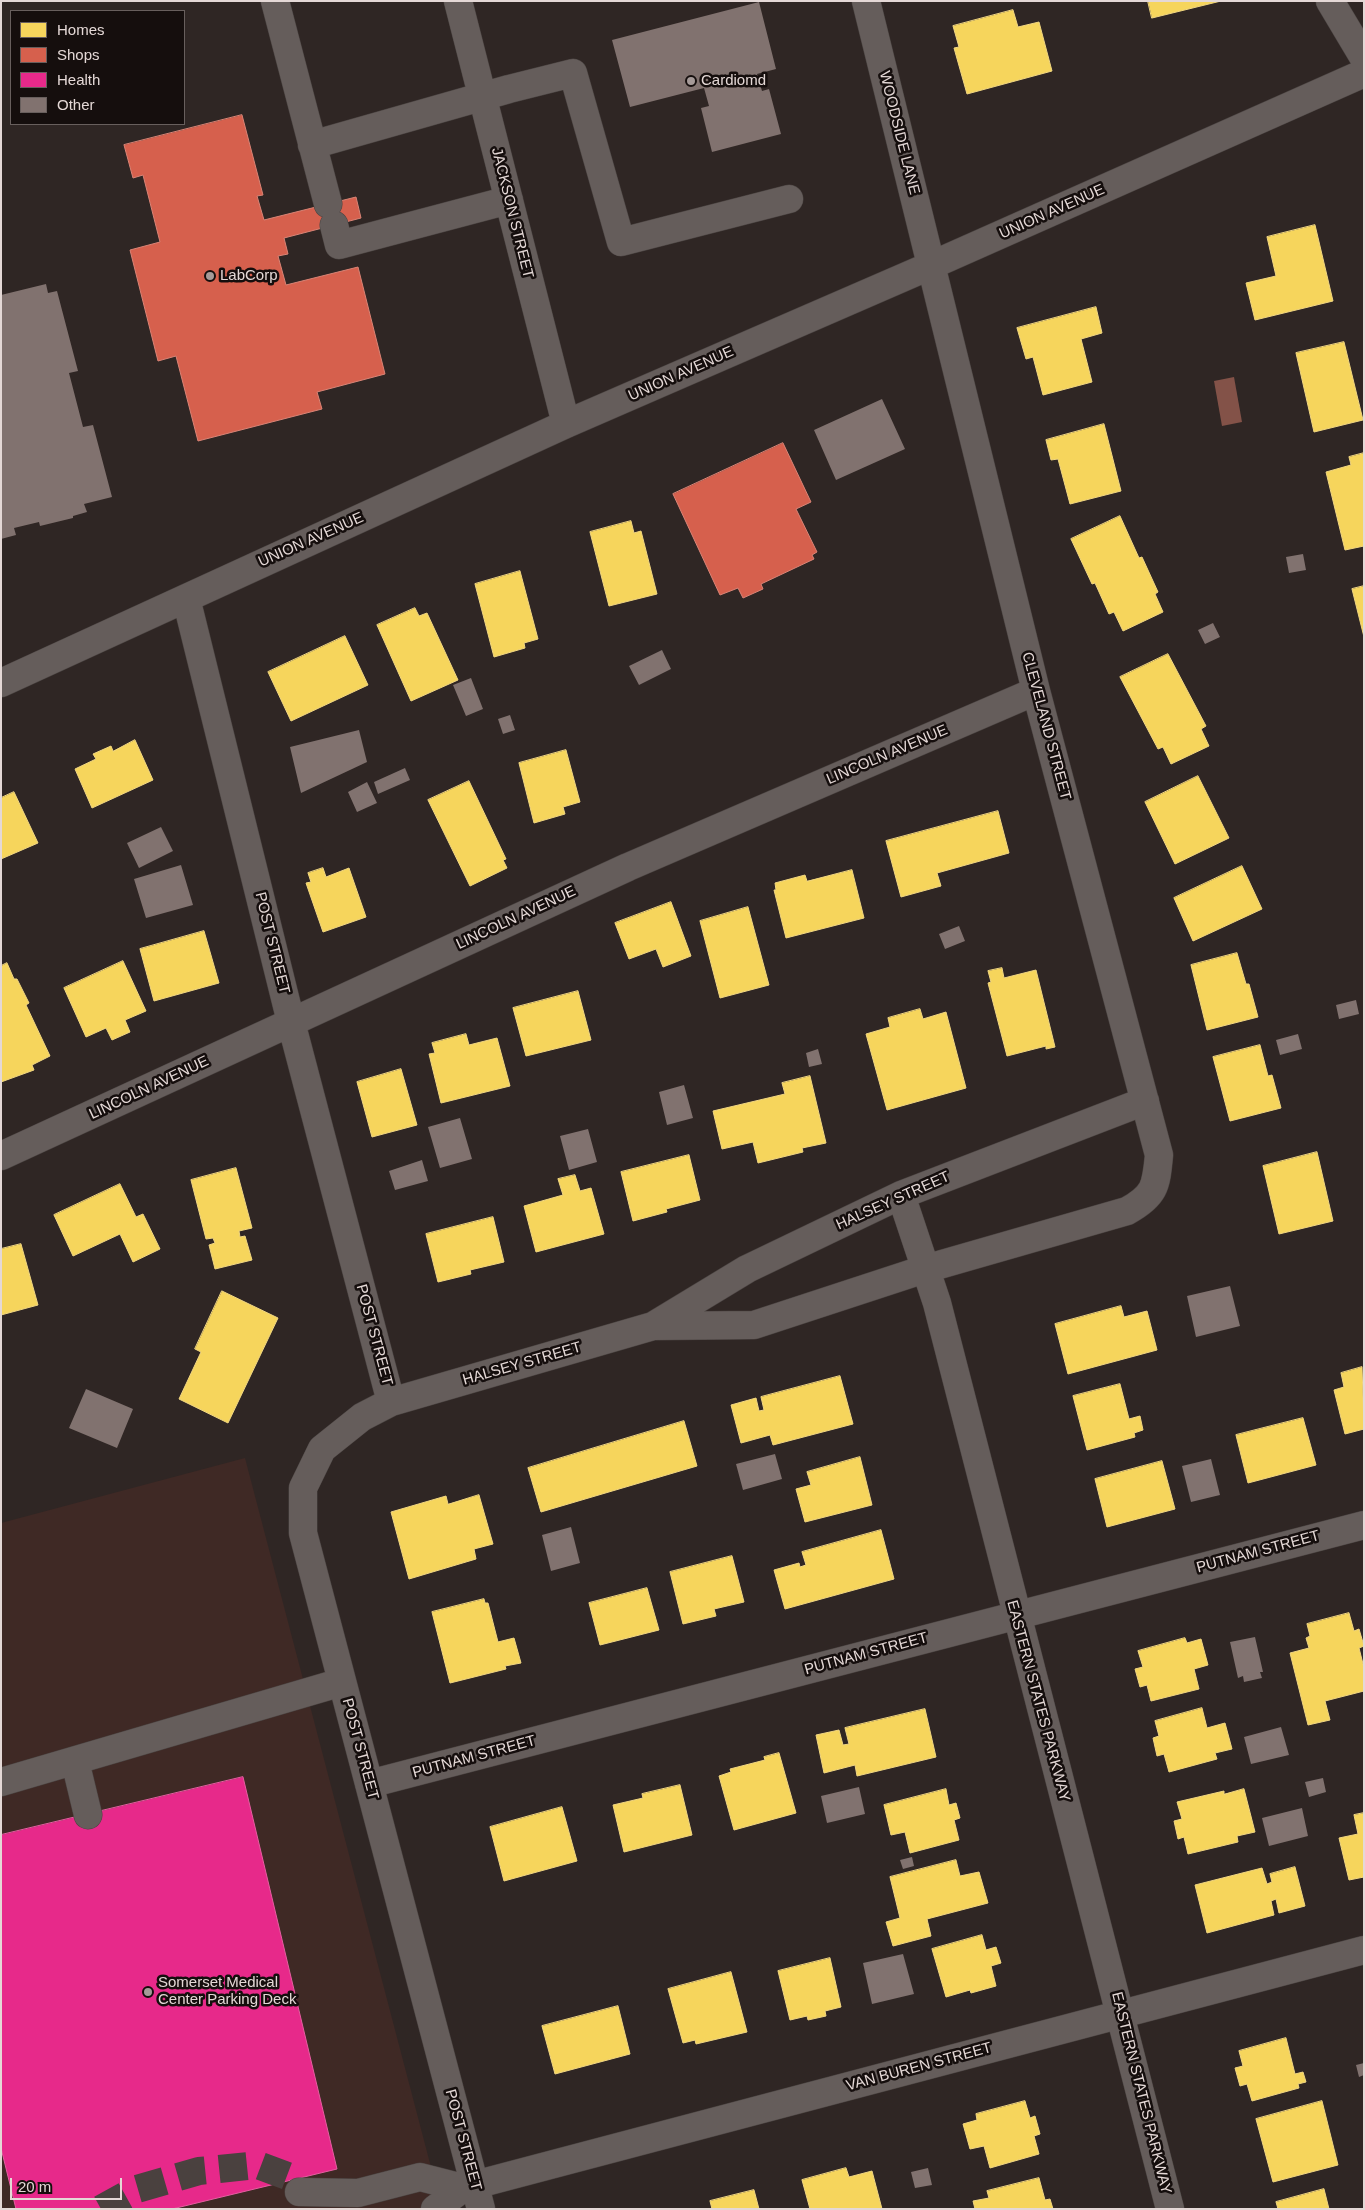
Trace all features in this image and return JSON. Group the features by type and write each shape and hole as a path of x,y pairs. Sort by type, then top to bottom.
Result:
{"street":[{"path":"274,1 339,245 509,200"},
{"name":"JACKSON STREET","path":"458,1 566,424"},
{"name":"WOODSIDE LANE","path":"866,1 932,265"},
{"path":"1330,1 1364,58"},
{"path":"312,145 573,73 621,242 789,199"},
{"name":"UNION AVENUE","path":"1,683 566,424 932,265 1364,73"},
{"name":"CLEVELAND STREET","path":"932,265 1036,691 1159,1155 1156,1186"},
{"name":"POST STREET","path":"186,598 291,1022 392,1402 362,1417 322,1449 303,1488 303,1532 473,2194"},
{"name":"LINCOLN AVENUE","path":"1,1156 628,866 1036,691"},
{"name":"HALSEY STREET","path":"392,1402 653,1326 747,1269 900,1195 1145,1101"},
{"name":"HALSEY STREET","path":"653,1326 754,1325 925,1268 1128,1210 1144,1201 1156,1186"},
{"name":"EASTERN STATES PARKWAY","path":"900,1195 937,1304 1170,2209"},
{"name":"PUTNAM STREET","path":"369,1784 1364,1525"},
{"path":"1,1782 342,1682"},
{"path":"75,1761 88,1814"},
{"name":"VAN BUREN STREET","path":"473,2194 1120,2013 1364,1950"},
{"path":"294,2193 358,2194 420,2177 473,2194"},
{"path":"435,2209 473,2194"}],"shaded area":[{"path":"1234,377 1242,422 1222,426 1214,381"},
{"path":"245,1458 442,2209 1,2209 1,1523"}],"building: Homes":[{"path":"1148,1 1221,1 1152,18"},
{"path":"1013,10 1018,27 1039,22 1052,71 967,94 954,48 959,47 953,26"},
{"path":"1315,225 1333,301 1255,320 1246,283 1276,276 1267,237"},
{"path":"1096,307 1102,333 1081,339 1092,382 1043,395 1033,357 1026,359 1017,328"},
{"path":"1344,342 1363,420 1314,432 1296,353"},
{"path":"1104,424 1121,491 1070,504 1058,459 1051,460 1046,440"},
{"path":"1364,453 1364,546 1345,550 1326,472 1351,465 1349,457"},
{"path":"1120,516 1139,558 1142,557 1158,592 1155,594 1163,612 1123,631 1114,612 1109,614 1095,583 1092,584 1071,539"},
{"path":"631,521 634,533 641,531 657,594 609,606 590,532"},
{"path":"520,571 538,639 524,643 525,648 494,657 475,584"},
{"path":"1364,586 1364,637 1352,589"},
{"path":"415,608 419,616 427,613 458,680 411,701 377,625"},
{"path":"345,636 368,685 291,721 268,672"},
{"path":"1168,654 1206,726 1201,729 1209,746 1171,764 1163,747 1158,749 1120,677"},
{"path":"135,740 153,780 92,808 75,769 96,759 93,754 111,746 113,751"},
{"path":"566,750 580,802 563,807 565,814 534,823 519,763"},
{"path":"1198,776 1229,838 1175,864 1145,802"},
{"path":"469,781 506,859 503,860 507,868 470,886 428,800"},
{"path":"14,792 38,843 1,859 1,798"},
{"path":"998,811 1009,853 937,873 941,886 901,897 886,841"},
{"path":"1242,866 1262,909 1193,941 1174,898"},
{"path":"323,868 326,877 349,868 366,917 323,932 306,883 311,882 308,873"},
{"path":"852,870 864,918 786,938 774,890 776,890 775,883 805,875 807,881"},
{"path":"671,902 691,956 663,967 656,949 629,959 615,923"},
{"path":"748,907 769,985 720,998 700,921"},
{"path":"204,931 219,983 154,1001 140,949"},
{"path":"1237,953 1246,984 1249,984 1258,1017 1207,1030 1191,965"},
{"path":"123,961 146,1011 125,1020 130,1032 112,1040 106,1028 86,1037 64,988"},
{"path":"7,963 14,979 17,979 29,1003 26,1005 50,1056 32,1065 34,1070 1,1082 1,966"},
{"path":"1002,968 1004,978 1036,970 1055,1047 1046,1049 1046,1046 1007,1056 988,983 991,982 988,971"},
{"path":"578,991 591,1040 526,1056 513,1008"},
{"path":"920,1009 923,1019 946,1012 966,1088 887,1110 866,1034 890,1027 888,1018"},
{"path":"466,1034 469,1045 497,1038 510,1086 441,1103 429,1054 435,1053 432,1043"},
{"path":"1260,1045 1268,1076 1272,1075 1281,1108 1230,1121 1213,1057"},
{"path":"401,1069 417,1125 372,1137 357,1082"},
{"path":"810,1076 826,1143 802,1148 803,1152 758,1163 753,1142 722,1149 713,1111 785,1094 782,1083"},
{"path":"1317,1152 1333,1221 1279,1234 1263,1166"},
{"path":"689,1155 700,1200 666,1209 667,1212 633,1221 621,1172"},
{"path":"236,1168 252,1228 239,1231 240,1237 245,1236 252,1260 215,1269 209,1245 215,1243 213,1238 206,1239 191,1180"},
{"path":"575,1175 580,1191 591,1188 604,1234 536,1252 524,1206 563,1195 558,1179"},
{"path":"120,1184 136,1217 143,1214 160,1249 133,1262 120,1234 73,1256 54,1215"},
{"path":"493,1217 504,1262 470,1270 471,1274 438,1282 426,1234"},
{"path":"21,1244 38,1305 1,1315 1,1249"},
{"path":"222,1291 278,1318 228,1423 179,1399 201,1352 195,1349"},
{"path":"1121,1306 1124,1317 1147,1311 1157,1350 1068,1374 1055,1324"},
{"path":"1362,1367 1364,1429 1345,1434 1334,1390 1344,1387 1341,1373"},
{"path":"840,1376 853,1424 773,1445 770,1435 741,1443 731,1405 756,1398 759,1411 764,1410 761,1397"},
{"path":"1120,1384 1129,1419 1140,1416 1143,1430 1134,1433 1135,1437 1087,1450 1073,1396"},
{"path":"1303,1418 1316,1465 1248,1483 1236,1435"},
{"path":"684,1421 697,1466 541,1512 528,1468"},
{"path":"860,1457 872,1505 805,1522 796,1489 811,1485 807,1472"},
{"path":"1162,1461 1175,1509 1107,1527 1095,1479"},
{"path":"479,1495 493,1544 474,1549 476,1559 409,1579 391,1512 446,1496 448,1504"},
{"path":"881,1530 894,1579 785,1609 774,1570 799,1563 800,1567 806,1565 802,1552"},
{"path":"732,1556 744,1602 714,1609 716,1616 683,1624 670,1572"},
{"path":"647,1588 659,1630 600,1645 589,1603"},
{"path":"484,1599 485,1603 488,1603 498,1642 514,1638 521,1663 505,1666 506,1669 450,1683 432,1612"},
{"path":"1349,1613 1354,1631 1359,1629 1364,1646 1359,1648 1364,1668 1364,1691 1325,1701 1330,1720 1308,1725 1290,1653 1309,1648 1306,1638 1310,1636 1307,1624"},
{"path":"1185,1638 1187,1643 1201,1639 1208,1665 1194,1669 1199,1689 1151,1701 1147,1685 1140,1687 1135,1669 1143,1667 1138,1651"},
{"path":"1202,1708 1207,1728 1225,1723 1232,1749 1215,1753 1217,1759 1169,1772 1164,1754 1157,1756 1153,1738 1159,1736 1155,1721"},
{"path":"925,1709 936,1757 857,1776 855,1765 824,1773 816,1735 839,1730 843,1745 849,1744 845,1728"},
{"path":"779,1753 796,1813 734,1830 719,1776 731,1772 730,1769 765,1760 764,1757"},
{"path":"680,1785 692,1835 624,1852 613,1805 643,1798 642,1794"},
{"path":"946,1789 949,1805 956,1803 960,1818 954,1820 959,1840 910,1853 905,1832 891,1835 884,1805"},
{"path":"1244,1789 1255,1832 1237,1836 1238,1842 1188,1854 1184,1837 1178,1839 1174,1821 1182,1819 1177,1802 1224,1791 1224,1794"},
{"path":"562,1807 577,1861 504,1881 490,1827"},
{"path":"1364,1813 1364,1877 1349,1880 1339,1838 1358,1834 1354,1815"},
{"path":"956,1860 960,1876 979,1872 988,1903 927,1919 931,1936 893,1946 886,1922 900,1918 890,1877"},
{"path":"1295,1867 1305,1906 1279,1913 1276,1899 1271,1901 1274,1915 1207,1933 1195,1885 1262,1868 1267,1884 1272,1882 1270,1874"},
{"path":"982,1935 986,1950 996,1947 1001,1963 991,1966 996,1986 971,1993 970,1990 946,1997 932,1949"},
{"path":"830,1958 841,2007 825,2011 826,2016 808,2020 807,2016 790,2020 778,1971"},
{"path":"731,1972 747,2032 696,2044 695,2040 683,2043 668,1989"},
{"path":"618,2006 630,2054 555,2074 542,2026"},
{"path":"1286,2038 1295,2074 1303,2072 1306,2082 1298,2084 1299,2088 1252,2101 1247,2084 1240,2086 1235,2068 1243,2066 1239,2051"},
{"path":"1025,2101 1030,2118 1035,2116 1040,2134 1034,2136 1039,2154 990,2168 984,2146 970,2149 963,2124 977,2120 976,2114"},
{"path":"1322,2101 1338,2165 1273,2182 1256,2119"},
{"path":"846,2168 849,2177 872,2171 882,2209 810,2209 802,2180"},
{"path":"1039,2178 1045,2200 1050,2199 1053,2209 975,2209 973,2201 989,2198 987,2191"},
{"path":"1324,2189 1329,2209 1278,2209 1276,2202"},
{"path":"754,2190 759,2209 712,2209 710,2201"}],"building: Shops":[{"name":"LabCorp","path":"242,115 263,195 257,196 264,220 356,197 361,218 284,238 288,254 278,256 286,285 358,267 385,374 317,392 322,409 198,441 176,356 158,361 130,250 160,242 143,175 133,178 124,145"},
{"path":"783,443 811,502 796,509 817,552 812,555 814,559 761,584 763,589 743,598 738,588 720,595 673,494"}],"building: Health":[{"name":"Somerset Medical Center Parking Deck","path":"243,1777 337,2169 172,2209 16,2209 1,2148 1,1835"}],"building: Other":[{"name":"Cardiomd","path":"759,2 776,69 757,74 762,91 769,89 781,134 712,152 701,108 709,106 704,88 630,107 612,40"},
{"path":"46,284 48,293 57,291 78,371 69,373 83,427 93,425 112,497 84,504 87,512 73,516 73,518 40,526 39,522 14,528 16,535 1,539 1,295"},
{"path":"882,399 905,449 836,480 814,430"},
{"path":"1303,554 1306,570 1289,573 1286,557"},
{"path":"1213,623 1220,637 1205,644 1198,630"},
{"path":"662,650 671,669 639,685 629,666"},
{"path":"471,678 483,709 466,716 453,685"},
{"path":"510,715 515,730 503,734 498,719"},
{"path":"359,730 367,762 301,793 290,747"},
{"path":"405,768 410,780 378,794 374,782"},
{"path":"367,782 377,803 357,812 348,792"},
{"path":"161,827 173,851 139,868 127,843"},
{"path":"181,865 193,905 146,918 134,879"},
{"path":"959,926 965,941 945,949 939,934"},
{"path":"1356,1000 1359,1014 1339,1019 1336,1005"},
{"path":"1298,1034 1302,1049 1280,1055 1276,1040"},
{"path":"818,1049 822,1064 809,1067 806,1053"},
{"path":"684,1085 693,1118 667,1125 659,1092"},
{"path":"460,1118 472,1159 440,1168 428,1127"},
{"path":"588,1129 597,1162 569,1170 560,1136"},
{"path":"422,1160 428,1181 395,1190 389,1171"},
{"path":"1230,1286 1240,1326 1196,1337 1187,1296"},
{"path":"86,1389 133,1409 117,1448 69,1428"},
{"path":"775,1454 782,1479 743,1490 736,1464"},
{"path":"1211,1459 1220,1495 1191,1502 1182,1466"},
{"path":"571,1527 580,1563 551,1571 542,1535"},
{"path":"1255,1637 1263,1672 1260,1672 1262,1678 1244,1682 1243,1676 1238,1678 1230,1642"},
{"path":"1281,1727 1289,1755 1251,1764 1244,1737"},
{"path":"1323,1778 1326,1792 1309,1797 1305,1782"},
{"path":"859,1787 865,1814 827,1823 821,1796"},
{"path":"1302,1808 1308,1836 1269,1846 1262,1818"},
{"path":"912,1857 914,1866 903,1869 900,1860"},
{"path":"903,1954 914,1994 872,2004 863,1963"},
{"path":"1364,2063 1364,2075 1359,2077 1356,2065"},
{"path":"928,2168 932,2185 915,2188 911,2172"}],"tunnel":[{"path":"101,2209 137,2189 199,2171 258,2165 295,2179"}],"place":[{"name":"Cardiomd","path":"691,81"},
{"name":"LabCorp","path":"210,276"},
{"name":"Somerset Medical Center Parking Deck","path":"148,1992"}]}
